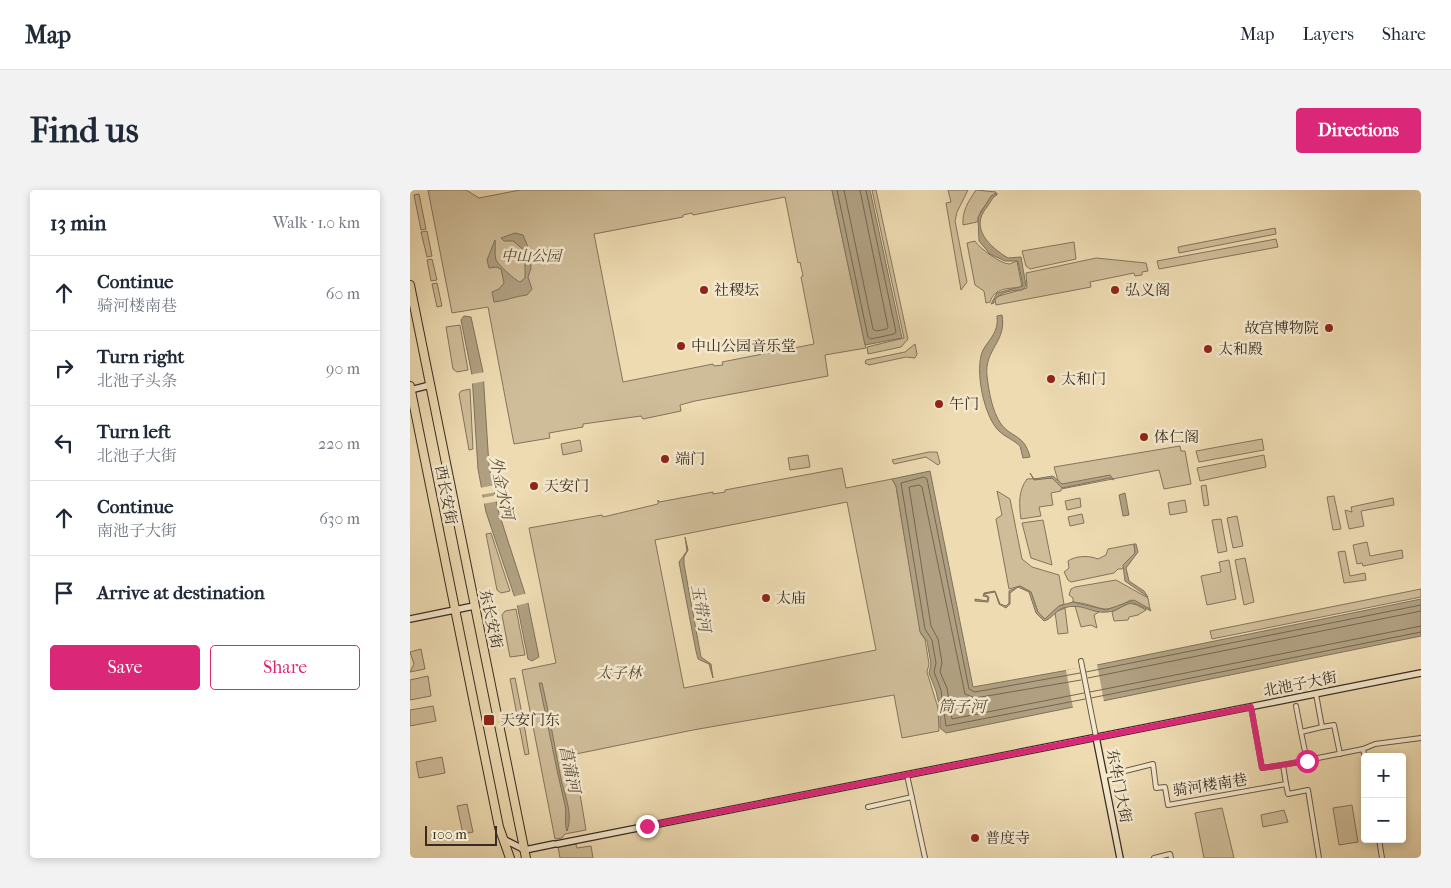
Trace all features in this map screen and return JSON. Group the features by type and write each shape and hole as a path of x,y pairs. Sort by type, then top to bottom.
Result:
{"highway":[{"path":"410,284 430,385"},
{"name":"东长安街","path":"430,385 526,854"},
{"name":"西长安街","path":"410,388 455,610"},
{"path":"455,610 503,839 510,858"}],"street":[{"path":"410,388 430,385"},
{"path":"410,619 474,606"},
{"name":"东华门大街","path":"1081,661 1120,858"},
{"name":"北池子大街","path":"526,854 556,844 907,773 1421,673"},
{"path":"1316,694 1322,727"},
{"path":"1296,706 1307,761"},
{"path":"1251,707 1262,768 1307,761 1383,743 1421,738"},
{"path":"1301,732 1334,725 1340,754"},
{"path":"1363,749 1364,753"},
{"name":"骑河楼南巷","path":"1105,776 1152,764 1156,788 1165,786 1168,805 1286,784"},
{"path":"1283,765 1288,794 1308,790 1320,858"},
{"path":"907,773 926,858"},
{"path":"868,807 912,797"},
{"path":"503,839 526,854"},
{"path":"1380,843 1382,858"},
{"path":"1154,858 1170,854 1171,858"}],"green space":[{"name":"中山公园","path":"428,190 466,190 479,198 520,190 832,190 866,348 825,355 828,376 695,401 680,405 681,411 643,419 641,416 583,424 583,427 549,433 550,438 514,444 488,307 452,313","holes":["785,197 798,263 800,262 803,276 801,277 814,344 722,362 723,365 714,366 713,364 623,382 594,234 683,217 683,215 692,213 693,215"]},
{"path":"872,190 876,190 908,339 901,347 868,354 867,347 904,338"},
{"path":"948,190 968,190 957,212 955,221 967,282 961,290 946,203 951,202"},
{"path":"976,190 996,192 981,211 977,222 963,225 965,211"},
{"path":"419,194 426,229 421,230 414,195"},
{"path":"1275,228 1276,234 1179,253 1178,247"},
{"path":"427,231 432,256 427,257 421,232"},
{"path":"1276,239 1278,247 1159,269 1157,261"},
{"path":"975,241 996,259 1009,264 1017,261 1022,287 999,291 992,297 990,302 986,303 984,291 975,285 967,243"},
{"path":"1074,242 1076,259 1030,269 1026,266 1022,251"},
{"path":"1096,258 1146,263 1148,271 1142,272 1142,275 1135,276 1134,273 1090,282 1091,287 996,305 995,299 999,296 1027,288 1026,273"},
{"path":"432,259 437,280 431,281 427,260"},
{"path":"437,283 442,306 437,307 432,284"},
{"path":"460,325 468,370 457,372 453,369 446,327"},
{"path":"915,344 917,354 915,358 906,357 869,365 865,363 866,360 905,352"},
{"path":"470,389 473,449 469,450 459,394 461,391"},
{"path":"1262,439 1264,450 1199,462 1196,451"},
{"path":"580,440 582,451 563,455 561,444"},
{"path":"1180,446 1181,451 1185,451 1191,484 1164,489 1159,470 1061,489 1061,491 1051,493 1053,505 1039,507 1041,516 1021,519 1021,493 1027,479 1052,478 1059,484 1054,467"},
{"path":"937,452 940,463 938,465 926,457 894,464 892,460"},
{"path":"808,455 810,467 790,470 788,458"},
{"path":"1264,455 1266,467 1200,481 1197,468"},
{"name":"太子林","path":"842,468 846,488 892,479 896,486 921,634 925,639 929,664 927,672 938,708 939,731 902,738 894,695 693,730 576,754 577,764 575,764 586,830 565,834 562,838 555,839 522,670 556,663 529,528 602,515 603,517 658,504 658,500 659,502 713,492 713,494 725,492 725,490","holes":["847,502 876,650 684,688 655,540"]},
{"path":"1206,485 1209,505 1204,506 1201,486"},
{"path":"997,491 1010,499 1022,559 1032,567 1059,575 1064,604 1059,606 1045,619 1038,612 1031,592 1020,586 1009,589 996,519 1002,515"},
{"path":"1334,496 1341,529 1333,530 1327,497"},
{"path":"1080,498 1081,507 1067,510 1065,501"},
{"path":"1393,498 1394,505 1361,511 1364,526 1349,529 1345,510 1352,512 1351,507"},
{"path":"1185,500 1187,512 1170,515 1168,503"},
{"path":"1082,514 1084,523 1070,526 1068,517"},
{"path":"1237,516 1243,546 1233,548 1227,518"},
{"path":"1221,519 1227,551 1218,553 1212,520"},
{"path":"1043,520 1052,565 1031,558 1022,523"},
{"path":"491,533 510,591 501,593 497,590 486,534"},
{"path":"1367,542 1370,556 1402,550 1403,558 1363,566 1362,563 1357,564 1353,545"},
{"path":"1134,544 1135,553 1122,569 1118,569 1114,573 1071,582 1064,572 1069,568 1068,561 1071,559 1086,557 1098,559 1106,555 1108,549"},
{"path":"1345,551 1350,576 1365,573 1366,580 1344,583 1338,552"},
{"path":"1245,558 1254,602 1244,605 1235,560"},
{"path":"1229,560 1236,599 1207,605 1201,576 1221,572 1219,562"},
{"path":"1116,580 1148,598 1150,609 1131,600 1106,609 1073,602 1073,598 1069,595 1071,589 1075,587"},
{"path":"1421,589 1421,597 1212,639 1210,631"},
{"path":"1129,603 1146,610 1138,615 1129,617 1128,620 1114,621 1112,612"},
{"path":"1075,606 1084,606 1099,612 1094,615 1097,628 1091,625 1081,627"},
{"path":"1065,608 1068,633 1058,634 1055,612"},
{"path":"516,609 525,655 510,657 502,615 505,611"},
{"path":"421,649 425,669 410,672 414,664 410,652"},
{"path":"428,676 431,696 410,700 410,680"},
{"path":"515,678 522,714 517,715 510,679"},
{"path":"433,706 436,721 410,726 410,710"},
{"path":"523,718 529,754 525,755 518,719"},
{"path":"442,757 445,773 419,778 416,762"},
{"path":"467,804 473,832 463,834 457,806"},
{"path":"1352,805 1358,842 1339,845 1333,808"},
{"path":"1222,808 1234,858 1204,858 1195,813"},
{"path":"1284,810 1288,822 1263,827 1261,815"},
{"path":"576,844 577,848 591,846 593,858 560,858 558,847"}],"water":[{"path":"832,190 870,190 902,338 865,345"},
{"path":"997,193 982,215 981,229 989,243 1001,254 1008,258 1021,257 1026,286 1022,290 1003,293 991,304 997,293 1023,286 1018,261 1005,261 990,254 979,241 978,217 991,196"},
{"path":"515,233 523,235 530,252 531,268 528,277 532,289 527,295 494,302 492,292 499,289 504,283 501,269 496,267 489,268 487,260 495,240 497,262 518,281 520,282 525,278 525,251 513,241 504,241 501,238"},
{"path":"1002,315 1003,324 999,339 987,367 990,395 995,413 1001,424 1025,444 1030,457 1023,458 1020,446 999,431 989,415 982,392 980,358 995,331 997,316"},
{"path":"464,316 471,317 483,372 489,466 498,510 528,603 539,657 532,661 528,659 517,604 486,512 478,469 472,375 461,320"},
{"name":"筒子河","path":"930,471 973,687 1097,665 1421,599 1421,636 946,733 940,728 940,709 929,673 931,664 927,641 920,632 896,486 892,479"},
{"path":"1030,473 1034,479 1053,476 1062,484 1110,475 1114,480 1110,478 1062,488 1052,478 1034,480"},
{"path":"1125,493 1129,515 1123,516 1119,495"},
{"path":"685,537 688,550 684,557 684,564 701,657 711,664 713,678 709,664 698,659 696,651 679,562 687,551"},
{"path":"1134,544 1136,544 1138,552 1126,568 1129,581 1144,591 1148,597 1125,581 1123,565 1135,553"},
{"path":"1020,586 1031,592 1038,612 1045,619 1059,606 1073,602 1106,610 1134,600 1151,611 1134,603 1108,612 1076,606 1060,609 1044,621 1036,613 1029,592 1018,587 1010,593 1010,604 1006,608 999,604 995,592 984,594 989,597 988,602 975,601 975,599 987,601 988,597 983,596 984,593 995,591 1000,604 1006,606 1009,603 1009,591"},
{"path":"539,683 542,683 569,810 567,831 565,805"}],"pier":[{"path":"485,372 486,381 470,384 469,375"},
{"path":"496,485 497,492 480,495 479,488"},
{"path":"498,495 499,501 482,504 481,498"},
{"path":"528,593 531,602 515,606 512,597"},
{"path":"1097,664 1104,702 1073,708 1066,670"}],"place":[{"name":"社稷坛","path":"704,290"},
{"name":"弘义阁","path":"1115,290"},
{"name":"故宫博物院","path":"1329,328"},
{"name":"中山公园音乐堂","path":"681,346"},
{"name":"太和殿","path":"1208,349"},
{"name":"太和门","path":"1051,379"},
{"name":"午门","path":"939,404"},
{"name":"体仁阁","path":"1144,437"},
{"name":"端门","path":"665,459"},
{"name":"天安门","path":"534,486"},
{"name":"太庙","path":"766,598"},
{"name":"天安门东","path":"489,720"},
{"name":"普度寺","path":"975,838"}],"route":[{"path":"647,826 967,761 1251,707 1262,768 1307,761"}],"water label":[{"name":"外金水河","path":"502,488"},
{"name":"玉带河","path":"701,608"},
{"name":"菖蒲河","path":"570,769"}]}
